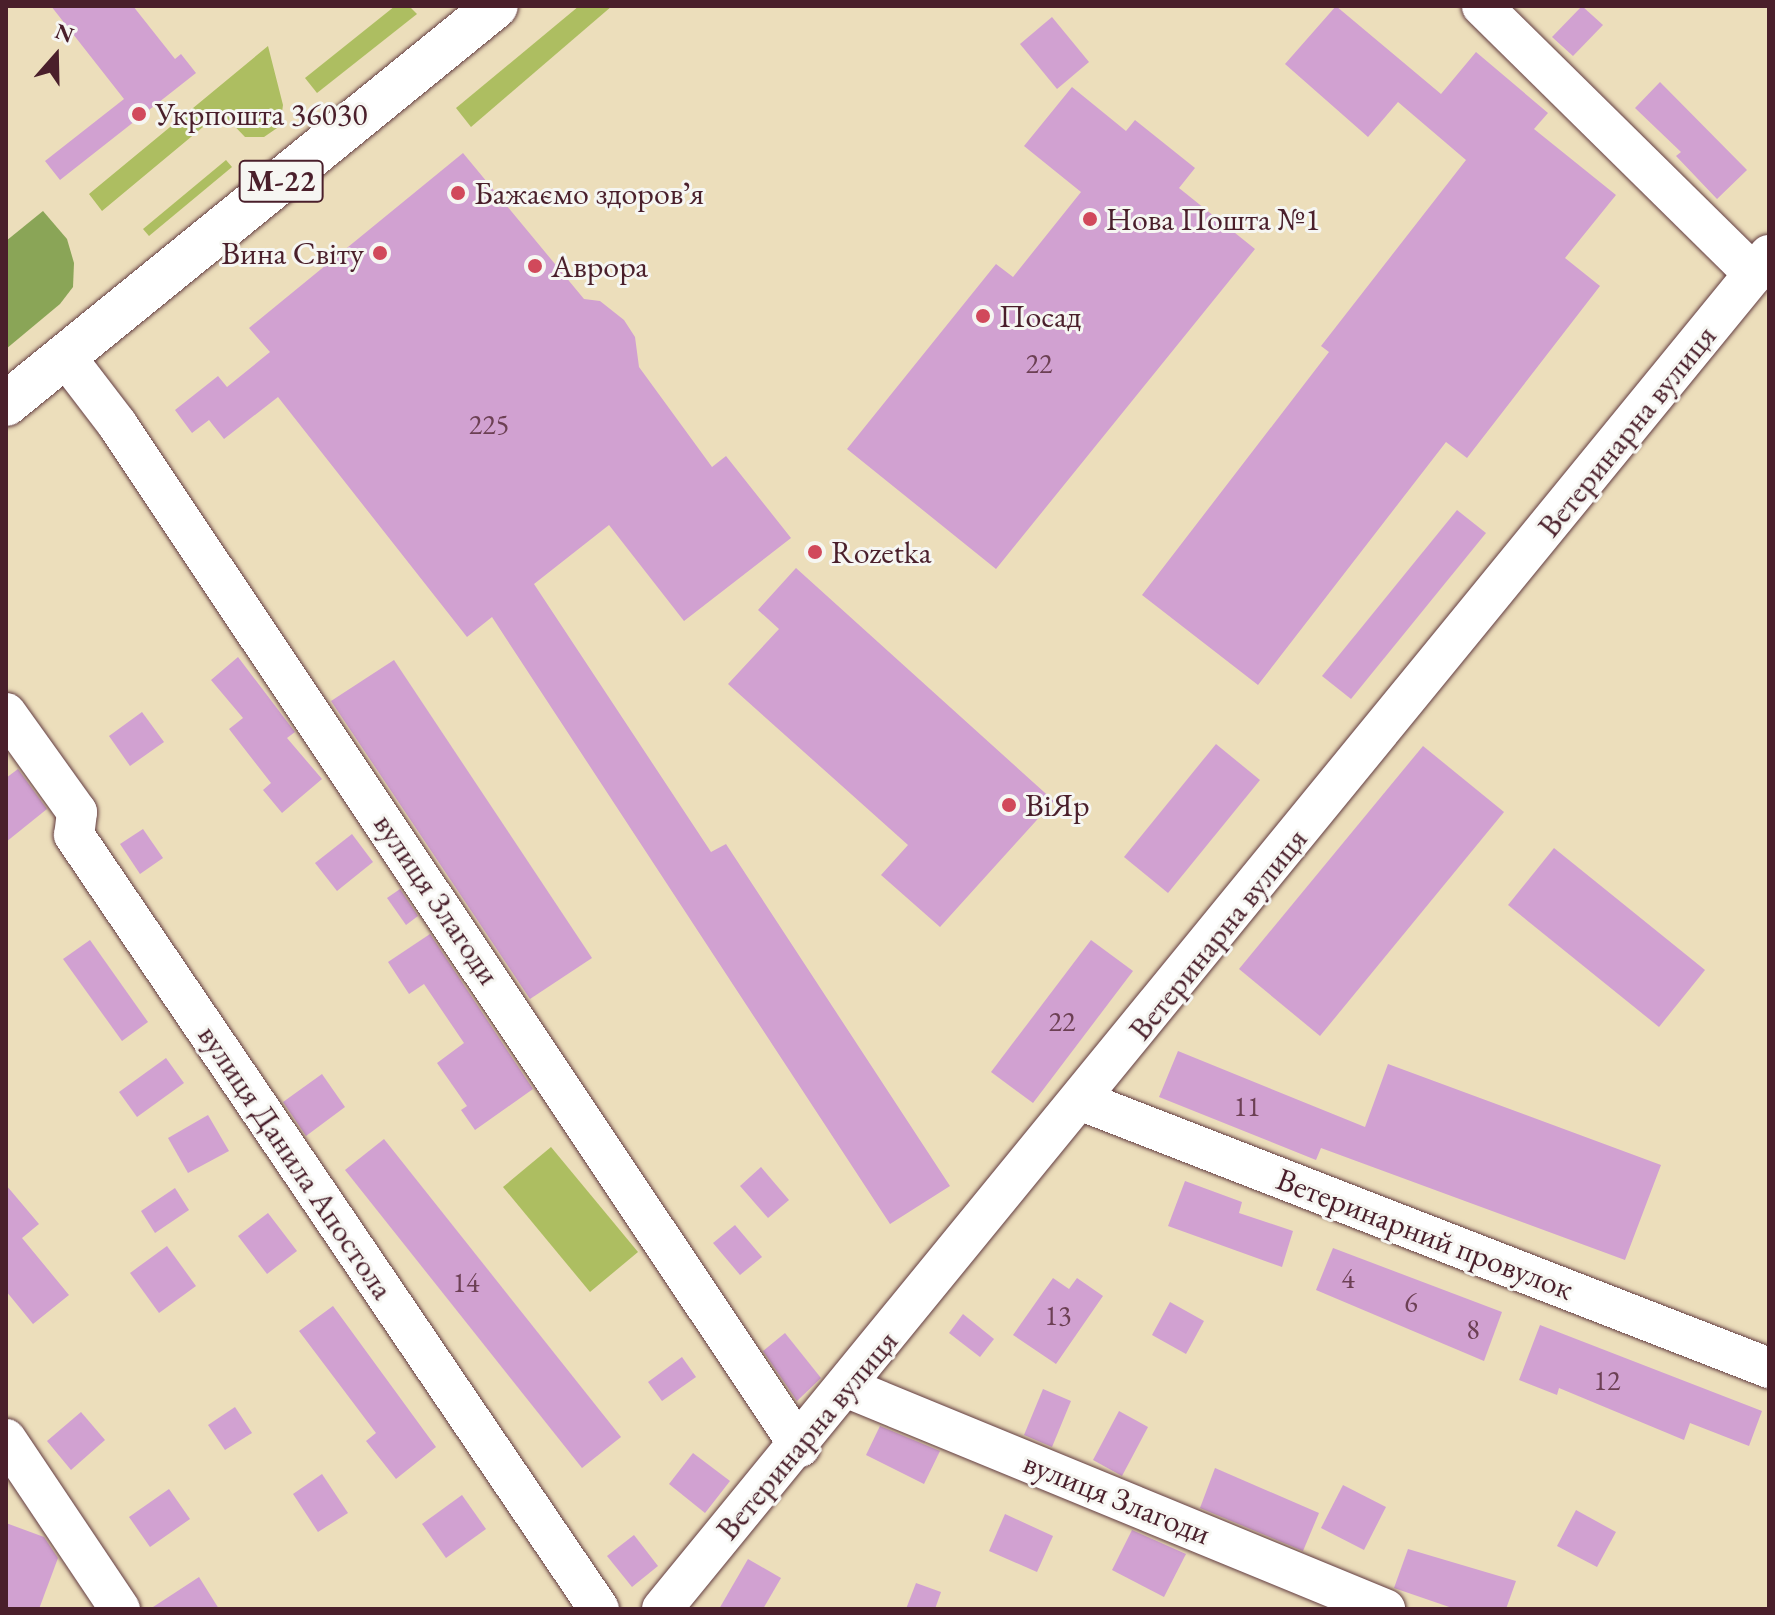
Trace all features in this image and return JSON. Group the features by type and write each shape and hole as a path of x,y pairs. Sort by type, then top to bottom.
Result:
{"highway":[{"name":"М-22","path":"6,404 496,6"}],"street":[{"path":"1482,6 1762,265"},
{"name":"Ветеринарна вулиця","path":"662,1609 800,1447 1762,265"},
{"name":"вулиця Злагоди","path":"65,356 117,424 800,1447"},
{"name":"вулиця Данила Апостола","path":"6,713 77,812 74,835 599,1609"},
{"name":"Ветеринарний провулок","path":"1082,1101 1769,1368"},
{"name":"вулиця Злагоди","path":"848,1388 1385,1609"},
{"path":"6,1439 120,1609"}],"green space":[{"path":"395,6 409,6 417,14 317,93 305,78"},
{"path":"579,6 612,6 471,127 456,108"},
{"path":"268,46 283,105 280,126 264,137 245,137 221,112 102,211 89,194"},
{"path":"226,160 232,167 149,236 143,229"},
{"path":"43,211 67,239 74,263 73,287 60,304 6,349 6,241"},
{"path":"551,1147 638,1252 590,1292 503,1187"}],"building":[{"path":"51,6 133,6 175,59 181,54 196,73 60,180 45,161 124,99"},
{"path":"1336,6 1441,94 1476,52 1548,113 1534,129 1616,195 1565,258 1600,286 1467,458 1446,442 1258,685 1142,595 1329,352 1321,346 1466,160 1398,102 1368,137 1285,64"},
{"path":"1582,6 1603,25 1573,56 1552,37"},
{"path":"1052,17 1089,62 1057,89 1020,44"},
{"path":"1660,82 1747,170 1717,199 1676,156 1681,152 1635,108"},
{"path":"1072,87 1126,131 1135,120 1195,168 1179,188 1255,249 996,569 847,449 996,264 1013,277 1081,192 1024,146"},
{"path":"463,153 584,299 600,301 624,320 635,337 639,367 712,467 726,456 791,538 684,621 609,525 534,584 711,852 726,844 950,1186 890,1224 492,617 467,637 278,397 224,439 209,420 192,433 175,410 218,376 227,387 270,352 249,328"},
{"path":"1457,510 1486,533 1351,699 1322,676"},
{"path":"796,568 1054,801 940,927 881,875 908,845 728,684 779,629 758,610"},
{"path":"238,657 295,732 287,738 322,779 282,813 263,790 271,783 229,729 243,718 211,680"},
{"path":"394,660 592,958 530,999 331,701"},
{"path":"142,712 164,742 130,766 109,736"},
{"path":"1216,744 1260,780 1168,893 1124,857"},
{"path":"1423,746 1504,812 1320,1036 1239,969"},
{"path":"18,769 47,809 6,842 6,778"},
{"path":"143,829 163,858 140,874 120,844"},
{"path":"352,834 373,862 337,891 315,863"},
{"path":"1554,848 1705,970 1659,1027 1508,905"},
{"path":"400,889 418,916 406,925 387,898"},
{"path":"430,934 533,1089 475,1130 461,1110 467,1106 437,1063 464,1043 424,984 409,994 388,962"},
{"path":"90,940 148,1022 122,1041 63,959"},
{"path":"1091,940 1133,971 1033,1103 991,1072"},
{"path":"1178,1051 1365,1127 1388,1064 1661,1165 1625,1260 1321,1148 1316,1160 1159,1097"},
{"path":"166,1058 184,1083 137,1117 119,1092"},
{"path":"322,1074 345,1107 306,1136 283,1102"},
{"path":"208,1115 229,1151 188,1173 168,1138"},
{"path":"384,1139 621,1437 582,1468 345,1170"},
{"path":"761,1167 789,1200 768,1218 740,1186"},
{"path":"1185,1181 1242,1202 1239,1213 1293,1231 1282,1267 1168,1226"},
{"path":"6,1185 39,1224 22,1238 69,1295 33,1324 6,1291"},
{"path":"175,1188 189,1210 155,1233 141,1211"},
{"path":"268,1213 297,1251 267,1274 238,1236"},
{"path":"735,1225 762,1257 740,1275 713,1243"},
{"path":"167,1246 196,1286 159,1313 130,1273"},
{"path":"1333,1248 1502,1312 1484,1361 1316,1290"},
{"path":"1053,1278 1069,1289 1077,1278 1103,1296 1056,1364 1013,1335"},
{"path":"1170,1302 1204,1321 1186,1354 1152,1335"},
{"path":"333,1306 436,1447 396,1479 366,1441 376,1433 299,1331"},
{"path":"963,1314 994,1339 980,1357 949,1333"},
{"path":"1540,1325 1762,1411 1749,1446 1690,1423 1684,1440 1559,1388 1557,1395 1519,1380"},
{"path":"785,1333 821,1378 797,1401 763,1351"},
{"path":"682,1357 696,1377 662,1401 648,1382"},
{"path":"1043,1389 1071,1401 1052,1447 1024,1435"},
{"path":"235,1407 252,1433 225,1450 208,1425"},
{"path":"1119,1411 1148,1427 1122,1476 1093,1460"},
{"path":"81,1412 105,1440 71,1470 47,1441"},
{"path":"880,1426 940,1451 924,1484 866,1455"},
{"path":"693,1453 730,1481 705,1513 669,1484"},
{"path":"1215,1468 1319,1513 1303,1551 1200,1508"},
{"path":"322,1474 348,1513 318,1532 293,1494"},
{"path":"1343,1485 1386,1507 1364,1550 1321,1528"},
{"path":"169,1489 190,1519 150,1547 129,1517"},
{"path":"462,1495 486,1529 446,1558 422,1524"},
{"path":"1576,1510 1616,1532 1597,1567 1557,1546"},
{"path":"1005,1514 1053,1536 1037,1572 989,1551"},
{"path":"6,1523 44,1537 58,1558 39,1609 6,1609"},
{"path":"1132,1530 1186,1554 1164,1597 1112,1570"},
{"path":"634,1535 658,1566 632,1587 607,1556"},
{"path":"1408,1549 1516,1581 1506,1609 1455,1609 1394,1588"},
{"path":"748,1559 781,1578 763,1609 719,1609"},
{"path":"199,1577 219,1609 150,1609"},
{"path":"916,1583 941,1592 935,1609 906,1609"}],"place":[{"name":"Укрпошта 36030","path":"139,114"},
{"name":"Бажаємо здоровʼя","path":"458,193"},
{"name":"Нова Пошта №1","path":"1090,219"},
{"name":"Вина Світу","path":"380,253"},
{"name":"Аврора","path":"535,266"},
{"name":"Посад","path":"983,316"},
{"name":"Rozetka","path":"815,552"},
{"name":"ВіЯр","path":"1009,805"}]}
